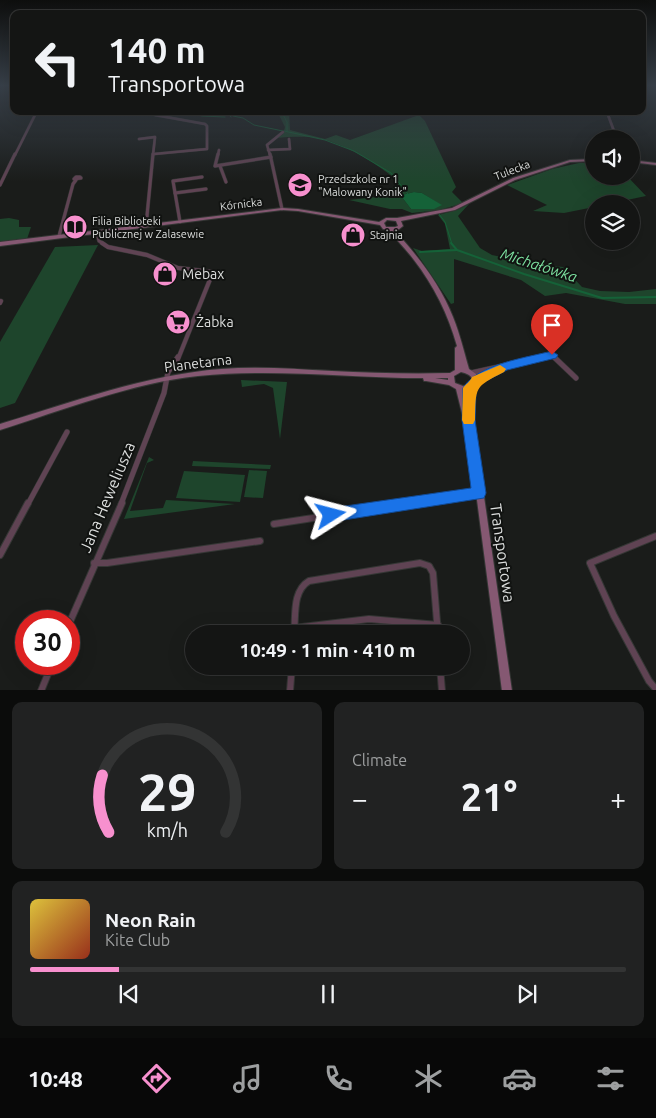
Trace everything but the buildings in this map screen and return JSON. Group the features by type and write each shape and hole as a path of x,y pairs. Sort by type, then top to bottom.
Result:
{"street":[{"path":"0,185 34,117"},
{"path":"154,156 207,149 207,126 205,124 168,117"},
{"path":"609,117 614,130"},
{"path":"282,209 267,145 283,132"},
{"path":"139,139 155,137 146,226"},
{"path":"268,150 290,149 290,139"},
{"path":"220,150 215,166 271,157"},
{"name":"Tulecka","path":"399,221 414,216 458,208 491,189 514,179 570,161 585,160"},
{"path":"640,162 656,164"},
{"path":"220,166 226,182"},
{"path":"180,222 172,181 202,177"},
{"path":"59,236 73,184 76,180"},
{"path":"175,194 206,189"},
{"name":"Kórnicka","path":"0,244 282,209 382,222"},
{"path":"389,219 399,221 401,226 394,229 385,228 382,222 389,219"},
{"path":"394,229 443,302 469,372 476,380"},
{"name":"Jana Heweliusza","path":"75,610 94,563 115,520 160,405 168,372 178,361 213,272 184,269 146,255 108,247 99,241 98,232"},
{"path":"458,342 458,370"},
{"path":"503,367 476,380 475,385 470,388 459,388 452,383 451,375 458,370 469,372 503,367 552,355 576,378"},
{"name":"Planetarna","path":"0,426 167,379 233,371 405,377 451,375"},
{"name":"Planetarna","path":"405,377 452,383"},
{"name":"Transportowa","path":"459,388 469,420 507,690"},
{"name":"Transportowa","path":"469,420 470,388"},
{"path":"1,553 67,432"},
{"path":"274,524 479,493"},
{"path":"656,536 590,562 614,616 649,682 656,689"},
{"path":"94,563 107,563 260,541"},
{"path":"295,625 298,591 302,584 309,581 420,564 430,566 433,573 438,625 368,620 334,625"},
{"path":"41,690 47,675"},
{"path":"290,690 291,675"},
{"path":"441,675 442,690"}],"shaded area":[{"path":"280,117 289,117 290,130 325,139 336,135 350,140 413,117 421,117 425,121 456,187 452,192 463,203 440,210 412,213 402,209 390,209 349,200 385,196 386,190 397,187 399,183 383,169 349,149 326,140 311,137 277,138 283,134 285,127","holes":["414,192 422,193 441,205 411,209 401,196"]},
{"path":"585,163 585,185 636,185 646,196 585,195 585,209 564,213 533,211 547,205 507,185 552,169"},
{"path":"414,192 422,193 442,205 434,209 411,209 401,196"},
{"path":"469,204 458,216 480,248 492,255 534,264 563,267 582,287 600,291 629,292 656,289 656,304 625,304 566,293 545,296 521,280 454,259 454,303 451,304 413,248 422,251 450,249 445,224 438,215 457,210"},
{"path":"0,219 19,220 19,227 31,227 27,239 0,243"},
{"path":"98,245 15,403 0,408 0,342 55,247"},
{"path":"241,380 287,382 280,439 273,388 264,384 242,387"},
{"path":"149,457 154,460 147,463 130,511 163,508 166,500 235,504 124,519"},
{"path":"193,461 271,465 270,469 192,466"},
{"path":"249,470 267,471 263,498 244,497"},
{"path":"184,471 245,475 240,502 176,498"}],"waterway":[{"name":"Michałówka","path":"239,117 254,125 283,131"},
{"path":"284,117 287,122 287,131"},
{"name":"Michałówka","path":"284,131 325,140 354,151 391,173 408,194"},
{"name":"Michałówka","path":"439,214 445,222 452,244"},
{"name":"Michałówka","path":"451,243 457,250"},
{"path":"420,252 457,250"},
{"name":"Michałówka","path":"457,250 524,274 602,298 656,297"}],"slow traffic":[{"path":"469,420 470,388 475,385 476,380 500,369"}],"place":[{"name":"Przedszkole nr 1 \"Malowany Konik\"","path":"300,185"},
{"name":"Filia Biblioteki Publicznej w Zalasewie","path":"75,227"},
{"name":"Stajnia","path":"353,235"},
{"name":"Mebax","path":"165,274"},
{"name":"Żabka","path":"178,322"}],"route":[{"path":"331,515 479,493 469,420 470,388 475,385 476,380 503,367 552,355"}]}
